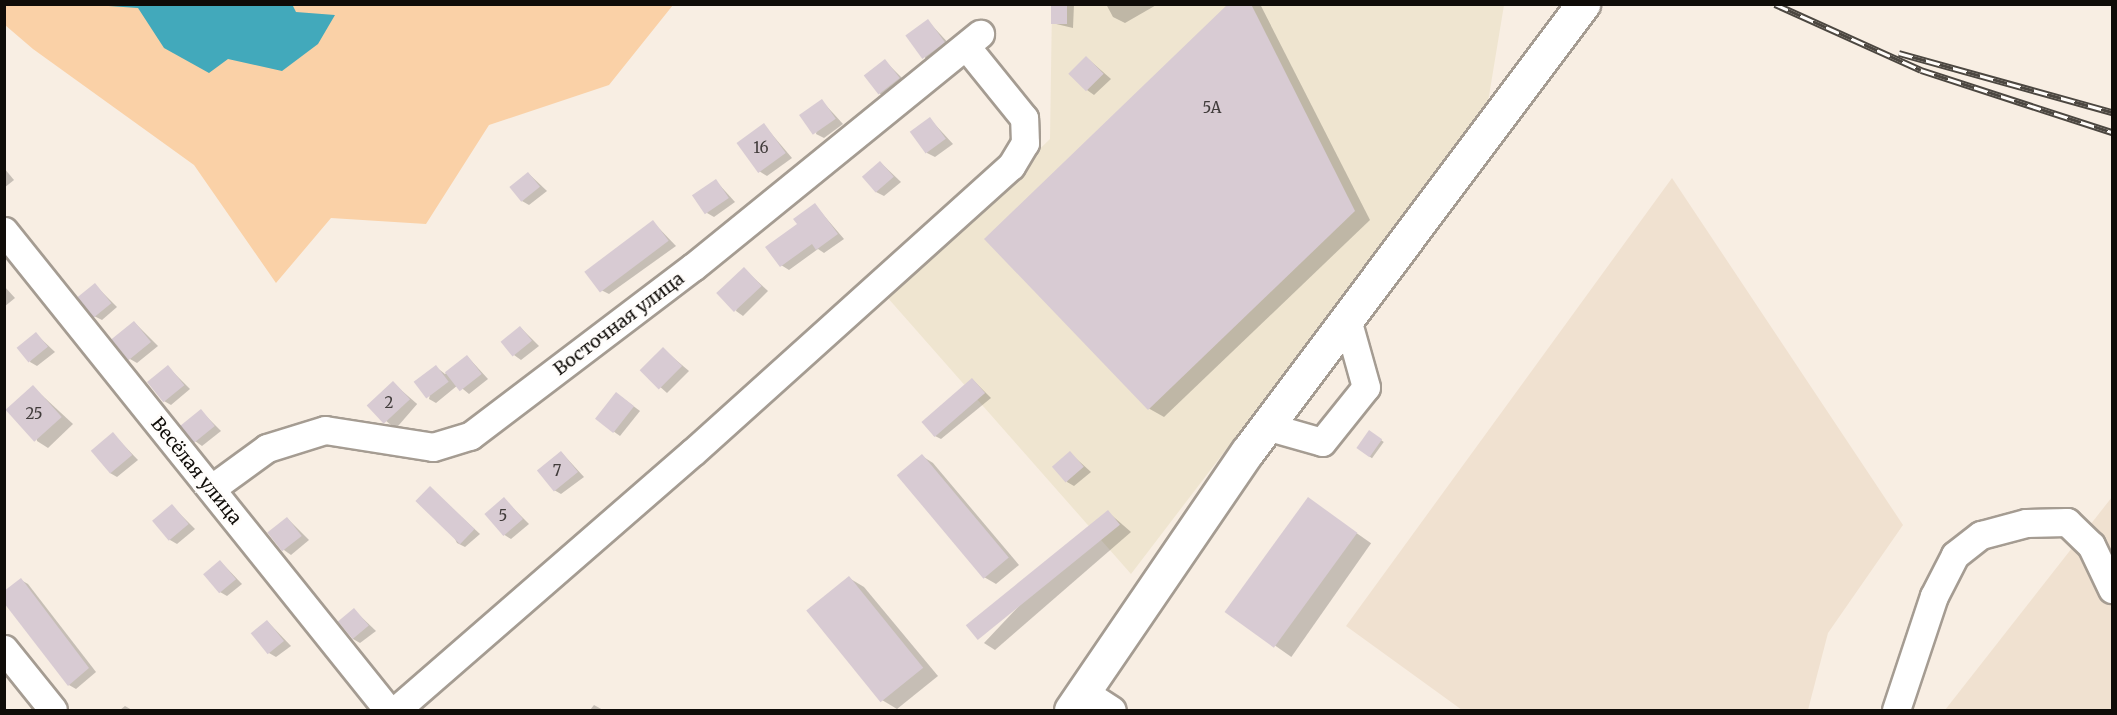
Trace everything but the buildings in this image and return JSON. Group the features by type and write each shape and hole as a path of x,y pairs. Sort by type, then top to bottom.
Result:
{"main road":[{"path":"1078,701 1266,426 1583,4"}],"street":[{"name":"Восточная улица","path":"212,488 267,448 325,430 434,447 471,436 693,267 973,40 1024,118 1025,143 1011,165 693,452 396,711"},
{"name":"Весёлая улица","path":"4,231 212,488 388,711"},
{"path":"1266,426 1322,442 1366,387 1347,320"},
{"path":"1896,711 1934,596 1955,555 1981,535 2026,523 2067,522 2091,545 2112,589"},
{"path":"4,649 53,711"},
{"path":"1078,701 1112,711"}],"shaded area":[{"path":"5,4 673,5 609,85 489,125 426,224 331,218 276,283 194,165 33,49 5,25"},
{"path":"1052,5 1504,5 1487,108 1131,574 887,297 1050,139"},
{"path":"1672,178 1903,525 1828,633 1808,710 1462,710 1346,626"},
{"path":"2112,497 2112,710 1945,710"}],"water":[{"path":"292,4 296,12 335,15 318,44 282,71 228,59 209,73 164,48 138,8 94,5"}],"railway":[{"path":"1775,4 1921,70 2112,132"},
{"path":"1899,53 2112,112"}]}
